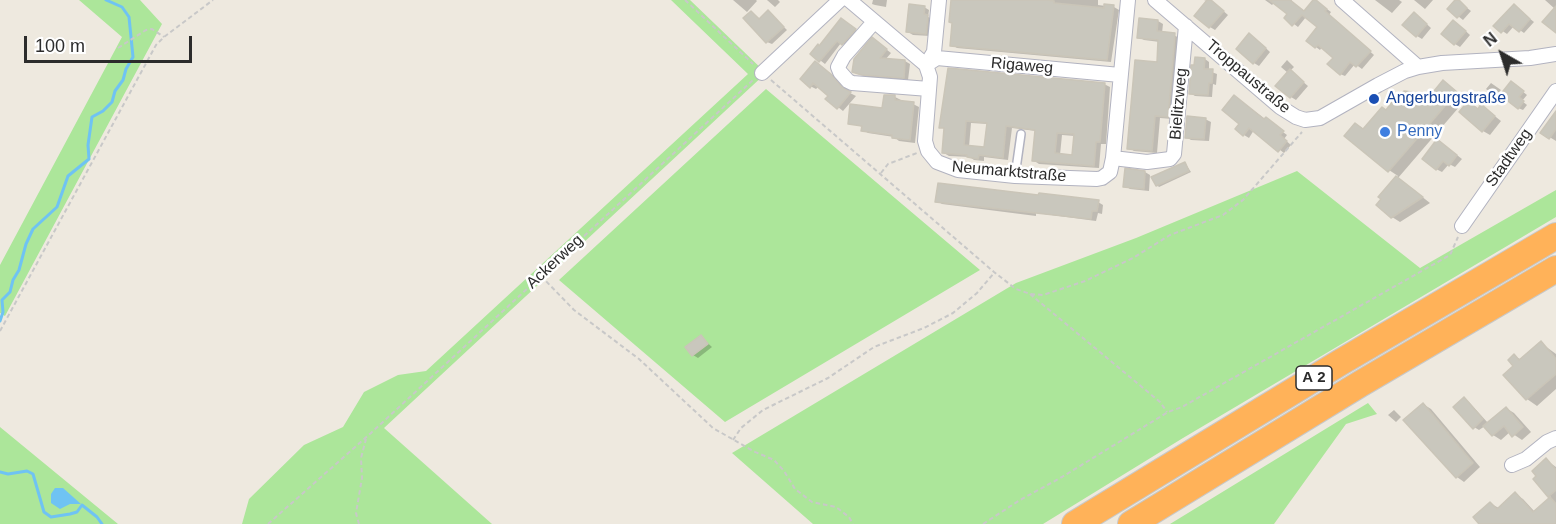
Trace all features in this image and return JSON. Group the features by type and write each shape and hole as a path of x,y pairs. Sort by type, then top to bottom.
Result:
{"highway":[{"name":"A 2","path":"1075,524 1331,368 1556,236"},
{"name":"A 2","path":"1131,524 1360,384 1556,269"}],"street":[{"path":"762,73 840,0"},
{"path":"849,0 926,65 930,77 925,128 926,148"},
{"path":"926,65 934,52 939,0"},
{"path":"1113,158 1128,0"},
{"name":"Troppaustraße","path":"1155,0 1280,107 1296,117 1314,120"},
{"path":"1342,0 1418,67"},
{"path":"874,22 844,56 838,68 840,72 852,83 928,89"},
{"name":"Bielitzweg","path":"1113,158 1147,162 1170,159 1174,154 1186,26"},
{"path":"1314,120 1335,111 1405,71 1418,67 1556,54"},
{"name":"Rigaweg","path":"926,65 937,58 1120,75"},
{"name":"Stadtweg","path":"1462,226 1556,91"},
{"name":"Neumarktstraße","path":"926,148 937,162 949,168 1016,176 1097,179 1110,172 1113,158"},
{"path":"1512,465 1526,459 1547,442 1556,438"}],"lane":[{"path":"1016,176 1021,134"}],"path":[{"path":"0,331 156,45 213,0"},
{"path":"686,0 762,73 994,272 1016,289 1030,294 1043,295 1085,281 1133,258 1170,235 1223,215 1243,200 1314,120"},
{"path":"118,48 146,30 152,29 164,37"},
{"name":"Ackerweg","path":"268,524 367,437 762,73"},
{"path":"881,173 888,164 926,148"},
{"path":"983,524 1168,412 1182,407 1450,255 1462,226"},
{"path":"733,440 741,428 763,410 828,378 874,347 924,328 952,313 977,293 994,272"},
{"path":"541,276 574,310 639,359 713,428 774,460 795,489 812,502 836,507 849,517 853,524"},
{"path":"1030,294 1160,402 1168,412"},
{"path":"359,524 356,513 362,478 361,458 367,437"}],"green space":[{"path":"79,0 140,0 162,24 5,316 0,313 0,265 122,37"},
{"path":"671,0 690,0 766,73 384,428 492,524 242,524 249,499 304,445 343,427 364,392 398,375 426,371 748,74"},
{"path":"766,89 980,270 725,422 559,280"},
{"path":"1297,171 1420,268 1556,190 1556,217 1183,438 1043,524 813,524 732,453 1016,283 1136,238"},
{"path":"1368,403 1377,414 1346,424 1274,524 1170,524"},
{"path":"0,427 118,524 0,524"}],"water":[{"path":"55,488 63,488 81,504 70,504 60,509 51,503 51,494"}],"building":[{"path":"951,0 1047,0 1054,1 1054,3 1104,8 1104,4 1114,5 1107,60 950,46"},
{"path":"1207,0 1211,0 1224,11 1209,28 1194,16"},
{"path":"1269,0 1290,0 1304,11 1313,0 1316,0 1327,9 1325,11 1371,51 1356,67 1350,62 1340,75 1327,64 1333,58 1318,45 1315,48 1306,41 1317,27 1302,15 1292,26 1284,18 1287,14"},
{"path":"1455,0 1459,0 1467,8 1457,18 1447,9"},
{"path":"909,4 925,6 924,14 928,15 926,34 906,32"},
{"path":"1514,4 1530,19 1519,32 1509,24 1501,33 1493,26"},
{"path":"1556,6 1556,33 1542,22"},
{"path":"768,10 784,27 766,43 743,18 751,11 759,19"},
{"path":"1414,12 1427,24 1416,37 1402,25"},
{"path":"841,18 856,29 842,45 837,41 819,62 810,54"},
{"path":"1139,18 1158,20 1157,31 1175,33 1168,117 1155,116 1152,151 1127,149 1135,60 1157,62 1158,40 1137,38"},
{"path":"1453,20 1466,31 1454,45 1441,34"},
{"path":"1249,33 1266,48 1253,64 1236,49"},
{"path":"872,37 887,49 880,58 905,60 904,78 862,75 852,72 854,59"},
{"path":"1195,57 1205,58 1204,69 1213,69 1208,95 1189,94 1191,65 1194,65"},
{"path":"815,61 842,87 851,92 837,109 825,99 828,96 813,83 810,88 800,79"},
{"path":"948,68 1105,83 1100,142 1096,142 1094,166 1032,161 1035,130 1006,126 1003,158 979,155 978,159 967,157 967,155 942,153 944,128 939,128","holes":["966,121 987,123 984,147 964,145","1057,133 1074,134 1072,155 1055,153"]},
{"path":"1290,69 1304,82 1290,98 1275,86"},
{"name":"Penny","path":"1443,80 1457,92 1388,172 1344,136 1355,123 1363,129 1382,107 1386,110 1404,91 1412,92 1425,102"},
{"path":"1511,81 1524,91 1519,97 1524,101 1518,109 1500,95"},
{"path":"884,95 895,95 895,100 914,102 910,140 861,131 862,126 848,124 850,104 882,108"},
{"path":"1234,95 1264,119 1266,117 1284,131 1280,135 1287,141 1278,152 1249,128 1243,136 1235,129 1239,124 1222,110"},
{"path":"1468,101 1478,109 1481,104 1495,116 1482,132 1459,112"},
{"path":"1556,111 1556,129 1549,139 1540,133"},
{"path":"1187,116 1206,118 1204,139 1185,138"},
{"path":"1437,139 1457,155 1449,166 1443,161 1436,170 1422,159"},
{"path":"1185,162 1189,171 1156,186 1151,177"},
{"path":"1125,168 1145,171 1144,189 1123,187"},
{"path":"1396,176 1423,197 1391,218 1376,205 1381,199 1378,197"},
{"path":"938,183 1099,200 1097,211 1092,211 1091,219 935,202"},
{"path":"701,335 708,344 692,356 685,347"},
{"path":"1541,341 1556,359 1556,374 1526,400 1503,375 1513,366 1508,360 1514,354 1519,360"},
{"path":"1464,397 1483,419 1473,429 1453,407"},
{"path":"1423,403 1473,463 1456,478 1403,420"},
{"path":"1506,407 1523,427 1512,437 1504,426 1492,436 1483,426"},
{"path":"1546,458 1556,470 1556,490 1548,497 1533,479 1536,476 1532,471"},
{"path":"1515,492 1533,512 1550,497 1556,504 1556,524 1479,524 1473,517 1490,502 1497,509"}],"waterway":[{"path":"0,321 3,312 2,300 10,292 33,229 57,207 68,176 89,159 88,145 92,117 112,102 115,91 123,80 133,57 129,17 122,7 106,0"},
{"path":"0,472 8,474 27,471 33,474 44,512 51,517 77,512 82,505 102,524"}],"place":[{"name":"Angerburgstraße","path":"1374,99"},
{"name":"Penny","path":"1385,132"}]}
